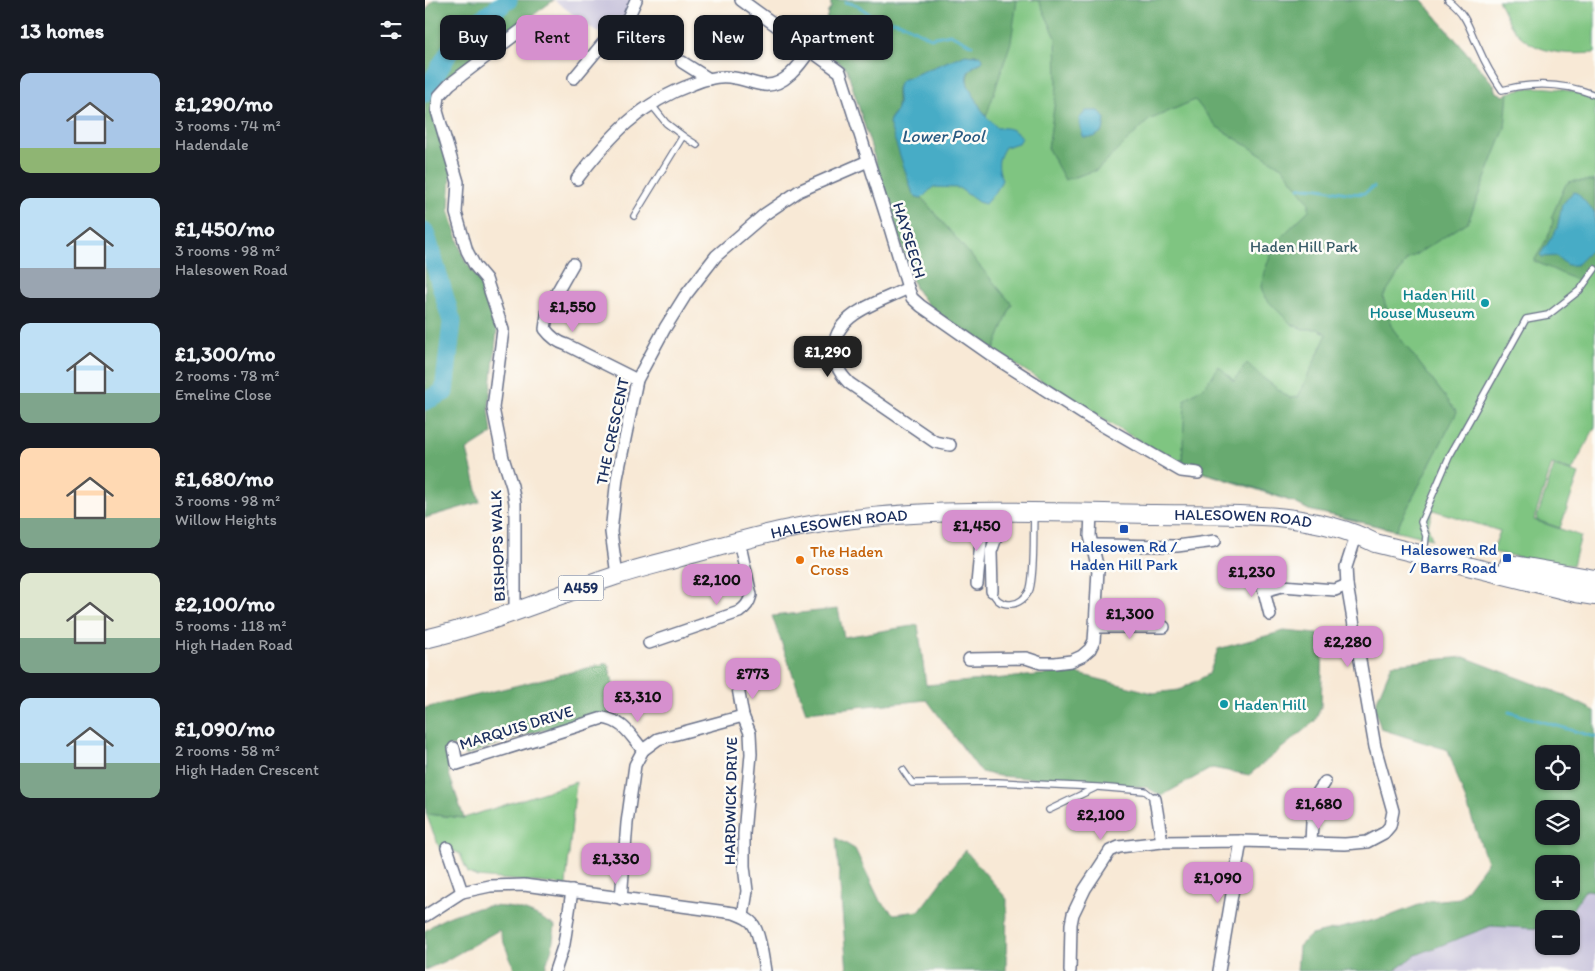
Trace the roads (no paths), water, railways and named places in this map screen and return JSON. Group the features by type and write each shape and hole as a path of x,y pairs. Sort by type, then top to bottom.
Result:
{"main road":[{"name":"HALESOWEN ROAD","path":"425,639 455,632 617,575 739,541 784,530 852,519 932,512 1233,515 1294,519 1357,533 1376,534 1530,568 1595,579"},
{"name":"HALESOWEN ROAD","path":"1357,533 1375,542 1576,593 1595,596"}],"street":[{"path":"574,78 604,42 617,35 623,29 636,0"},
{"name":"HAYSEECH","path":"741,0 773,23"},
{"name":"BISHOPS WALK","path":"515,612 515,503 503,458 493,408 503,330 486,279 475,266 467,250 456,213 458,182 437,111 439,96 450,84 516,34"},
{"path":"577,179 604,144 628,120 651,104 692,84 709,79 733,77 764,85 774,84 792,72 803,60"},
{"name":"HAYSEECH","path":"824,60 841,72 912,298 991,355 1091,419 1181,471 1198,473"},
{"path":"682,62 709,79"},
{"name":"THE CRESCENT","path":"617,575 611,532 617,478 637,380 665,328 685,296 716,256 765,214 799,191 868,161"},
{"path":"573,264 548,308 545,329 551,337 560,343 637,380"},
{"path":"908,288 855,314 843,326 833,346 836,365 841,375 849,383 935,442 950,445"},
{"path":"977,584 981,542 988,512"},
{"path":"988,512 998,532 991,552 992,591"},
{"path":"969,659 1026,658 1041,663 1055,663 1071,661 1082,656 1090,649 1094,641 1098,570 1090,536 1091,513"},
{"path":"1070,971 1073,914 1085,889 1110,851 1119,847 1162,842 1241,841 1345,844 1367,842 1384,834 1390,826 1393,811 1375,747 1347,585 1346,567 1357,533"},
{"path":"649,643 746,608 750,602 751,595 739,541"},
{"path":"1093,546 1177,546 1215,541"},
{"path":"1260,574 1270,615"},
{"path":"1264,591 1282,586 1335,590 1347,585"},
{"path":"1095,627 1164,627"},
{"name":"HARDWICK DRIVE","path":"738,688 743,716 750,732 751,754 744,834 744,866 747,891 743,916"},
{"name":"HARDWICK DRIVE","path":"643,750 658,740 743,716"},
{"name":"MARQUIS DRIVE","path":"453,748 457,764 603,718 615,720 625,728 643,750"},
{"path":"621,899 627,823 635,765 643,750"},
{"path":"1311,843 1313,800 1325,782"},
{"path":"1155,799 1162,842"},
{"path":"1219,971 1241,841"},
{"path":"447,848 462,892"},
{"path":"425,916 462,892 490,886 524,885 734,914 743,916 753,924 765,971"},
{"path":"555,971 564,944 571,891"}],"lane":[{"path":"1448,0 1457,7 1468,21 1478,48 1502,90 1537,84 1578,88 1595,95"},
{"path":"651,104 666,123 697,145"},
{"path":"634,216 683,136"},
{"path":"1425,546 1426,536 1421,522 1442,474 1526,319 1548,315 1580,290 1595,269"},
{"path":"992,591 998,600 1007,605 1022,600 1027,594 1031,580 1034,512"},
{"path":"903,770 912,782 997,782 1097,787 1145,791 1155,799"},
{"path":"1049,810 1097,787"}],"water":[{"name":"Lower Pool","path":"966,54 971,56 980,55 983,58 982,62 970,69 967,83 983,112 997,128 1011,129 1021,138 1018,143 1005,147 1002,152 999,159 999,170 1002,180 997,190 985,204 978,202 959,188 933,187 922,198 913,194 889,123 898,104 898,86 902,80"},
{"path":"1086,111 1099,111 1105,119 1103,131 1094,137 1083,137 1079,119"},
{"path":"1573,192 1577,193 1595,213 1595,246 1576,265 1567,265 1556,256 1542,257 1540,255 1557,229 1562,205"}],"waterway":[{"path":"425,93 458,37 508,0"},
{"path":"845,2 857,5 871,15"},
{"path":"893,21 931,38 950,34 972,45"},
{"path":"1299,188 1307,187 1357,194 1364,193 1374,187"},
{"path":"425,232 452,322 444,392 425,401"},
{"path":"1509,712 1595,737"}],"place":[{"name":"Haden Hill House Museum","path":"1485,303"},
{"name":"Halesowen Rd / Haden Hill Park","path":"1124,529"},
{"name":"Halesowen Rd / Barrs Road","path":"1507,558"},
{"name":"The Haden Cross","path":"800,560"},
{"name":"Haden Hill","path":"1224,704"}],"park label":[{"name":"Haden Hill Park","path":"1304,246"}]}
